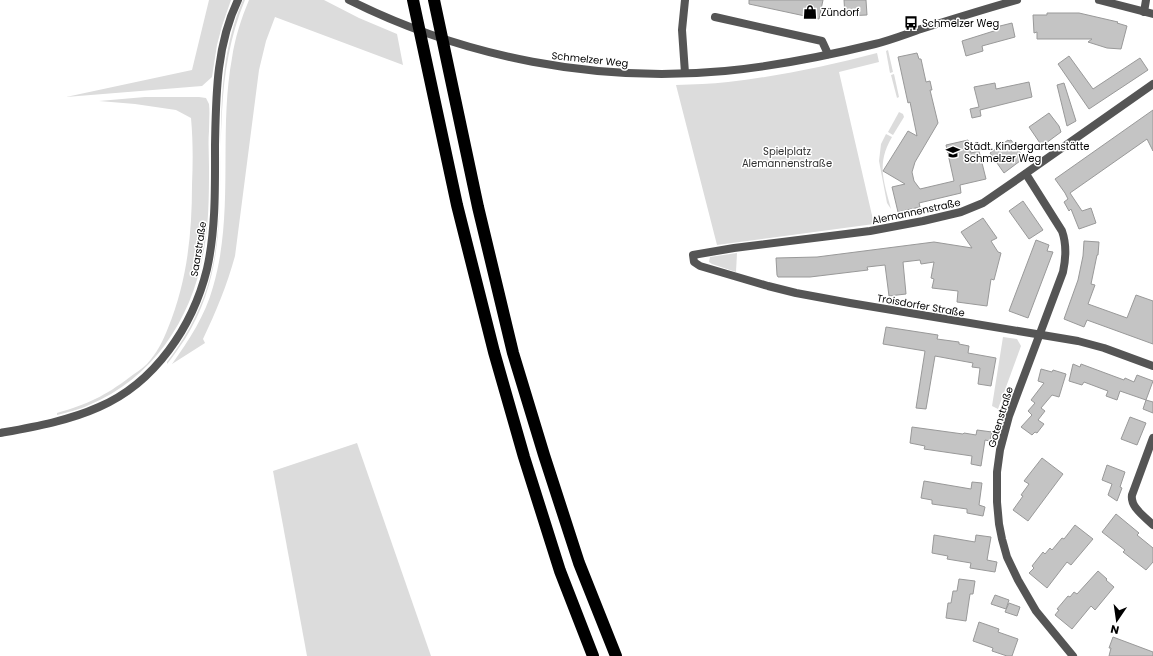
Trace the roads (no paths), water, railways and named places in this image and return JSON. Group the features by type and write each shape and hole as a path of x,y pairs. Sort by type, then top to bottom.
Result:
{"highway":[{"path":"413,0 457,205 494,352 524,457 560,570 593,656"},
{"path":"434,0 478,207 513,353 579,563 616,656"}],"street":[{"name":"Saarstraße","path":"0,434 75,416 100,407 116,398 132,388 152,370 170,348 188,320 201,289 210,252 215,174 216,93 223,46 238,0"},
{"name":"Schmelzer Weg","path":"349,0 392,20 428,34 469,47 522,60 576,69 639,73 725,71 770,65 828,54 878,43 986,8 1017,0"},
{"path":"685,0 682,30 685,73"},
{"path":"1099,0 1153,14"},
{"path":"1144,12 1146,0"},
{"path":"715,18 822,40 828,54"},
{"name":"Alemannenstraße","path":"693,255 734,248 870,231 948,216 961,212 982,203 1026,174 1153,84"},
{"name":"Gotenstraße","path":"1026,174 1062,231 1065,246 1065,261 1063,272 1009,416 1000,450 997,472 998,514 1002,539 1007,557 1018,580 1036,611 1073,656"},
{"name":"Troisdorfer Straße","path":"693,255 694,262 700,266 796,293 1071,340 1104,348 1153,366"},
{"path":"1153,438 1132,495 1132,500 1137,509 1153,525"}],"place":[{"name":"Zündorf","path":"810,12"},
{"name":"Schmelzer Weg","path":"911,23"},
{"name":"Städt. Kindergartenstätte Schmelzer Weg","path":"953,152"}],"park label":[{"name":"Spielplatz Alemannenstraße","path":"787,156"}]}
